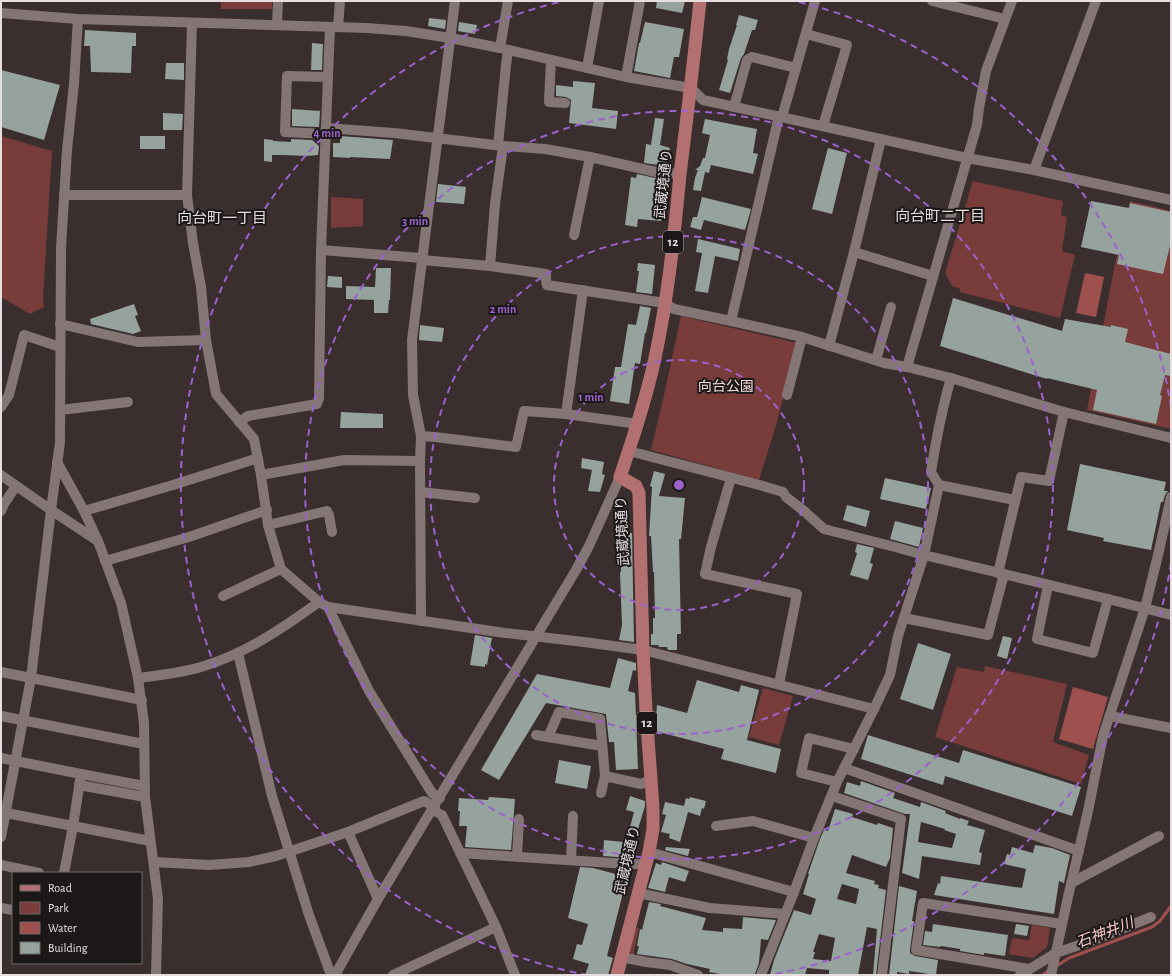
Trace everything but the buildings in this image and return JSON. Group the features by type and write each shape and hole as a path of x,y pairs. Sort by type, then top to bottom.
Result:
{"main road":[{"name":"武蔵境通り","path":"617,975 653,829 643,650 639,493 636,486 620,477 649,386 665,303 700,1"}],"street":[{"path":"277,25 278,1"},
{"path":"240,422 248,416 317,404 319,398 321,250 328,77 334,27 340,1"},
{"path":"421,621 421,436 413,395 412,340 455,1"},
{"path":"490,266 494,204 501,146 506,65 504,49 508,1"},
{"path":"587,68 599,1"},
{"path":"626,77 640,1"},
{"path":"731,321 780,117 815,1"},
{"path":"932,1 1005,19"},
{"path":"907,367 977,125 986,71 1012,1"},
{"path":"1034,170 1096,1"},
{"path":"1,13 78,19 367,28 406,31 450,38 626,77 691,88 704,100 967,158 1034,170 1171,200"},
{"path":"1,837 3,812 15,761 31,678 50,510 60,442 61,248 78,19"},
{"path":"192,23 187,195 206,340 216,394 254,439 268,525 281,569 319,602 328,607 537,637 643,650 874,709"},
{"path":"806,34 847,45 823,126"},
{"path":"734,106 747,60 752,57 796,68"},
{"path":"552,60 549,102 565,103"},
{"path":"328,77 287,76 285,132 326,131 394,133 501,146 545,149 590,157 656,172 681,174"},
{"path":"829,346 854,252 880,139"},
{"path":"574,235 590,157"},
{"path":"64,195 187,195"},
{"path":"321,250 490,266 546,274 547,285 665,303 674,309 802,337 876,360 952,378 1064,412 1171,438"},
{"path":"854,252 933,276"},
{"path":"563,414 583,290"},
{"path":"876,360 891,307"},
{"path":"60,324 138,342 206,340"},
{"path":"1,407 9,395 24,335 60,347"},
{"path":"787,395 802,337"},
{"path":"761,975 837,782 890,674 898,636 924,555 939,485 931,472 938,430 952,378"},
{"path":"60,410 128,402"},
{"path":"421,436 516,446 524,411 563,414 638,424"},
{"path":"904,618 988,635 1021,477 1049,481 1064,412"},
{"path":"629,451 783,492 786,497 824,529 1171,615"},
{"path":"84,511 258,458"},
{"path":"261,475 344,460 420,461"},
{"path":"57,462 84,511 98,541 121,603 138,678 144,722 144,786 158,898 156,975"},
{"path":"1,475 50,510 98,541"},
{"path":"336,975 378,899 434,808 436,795 537,637 576,570 589,546 620,477"},
{"path":"731,478 711,547 705,574 797,594 779,684"},
{"path":"939,485 1015,500"},
{"path":"1,512 4,504 16,486"},
{"path":"421,492 475,498"},
{"path":"1051,975 1088,811 1099,754 1145,608 1158,555 1167,532 1171,496"},
{"path":"105,561 189,537 266,510"},
{"path":"268,525 327,511 332,532"},
{"path":"223,596 281,569"},
{"path":"1048,585 1037,639 1086,651 1093,652 1108,599"},
{"path":"138,678 194,669 238,653 283,628 319,602"},
{"path":"328,607 369,691 436,795"},
{"path":"238,653 272,796 309,915 332,975"},
{"path":"1,672 142,700"},
{"path":"548,737 559,712 600,719 605,776 601,793"},
{"path":"1,716 144,744"},
{"path":"1110,716 1171,728"},
{"path":"536,734 602,746"},
{"path":"837,782 801,773 810,738 854,750"},
{"path":"1,758 145,797"},
{"path":"844,768 1078,851"},
{"path":"605,776 642,784 651,780"},
{"path":"80,780 144,786"},
{"path":"64,872 80,780"},
{"path":"832,796 901,819 882,975"},
{"path":"154,862 209,865 249,862 276,856 348,832 424,801 442,815 496,927 515,975"},
{"path":"3,812 150,841"},
{"path":"571,860 573,816"},
{"path":"517,856 519,819"},
{"path":"716,826 753,821 814,838"},
{"path":"348,832 378,899"},
{"path":"1071,883 1159,836"},
{"path":"460,853 628,864 647,858 794,892"},
{"path":"1,865 34,872"},
{"path":"638,893 710,908 785,914"},
{"path":"1030,969 916,950 923,903 1062,924"},
{"path":"1,908 12,910"},
{"path":"1020,975 1055,955 1151,917"},
{"path":"392,975 413,971 496,927"},
{"path":"621,957 670,965 698,975"}],"green space":[{"path":"221,1 272,1 272,9 221,9"},
{"path":"1,136 52,151 43,298 44,307 30,314 1,297"},
{"path":"973,181 1063,201 1061,215 1067,217 1062,251 1075,255 1060,318 960,292 960,289 952,286 945,273"},
{"path":"331,197 363,199 363,226 331,228"},
{"path":"1130,201 1171,211 1171,429 1087,410 1115,264"},
{"name":"向台公園","path":"681,316 797,343 777,422 759,480 651,450"},
{"path":"985,666 1067,684 1053,742 1089,755 1081,784 935,737 957,667 984,672"},
{"path":"763,688 793,696 779,745 749,737"},
{"path":"1032,925 1050,928 1047,947 1033,958 1009,954 1012,938 1029,940"},
{"path":"635,927 639,928 633,956 629,951"}],"water":[{"path":"1085,273 1104,277 1096,317 1076,313"},
{"path":"1073,687 1108,697 1093,749 1059,739"}],"waterway":[{"name":"石神井川","path":"1055,967 1069,958 1152,927 1160,921 1171,906"},
{"name":"石神井川","path":"1043,975 1048,971"}],"district":[{"name":"向台町二丁目","path":"940,216"},
{"name":"向台町一丁目","path":"222,218"}]}
